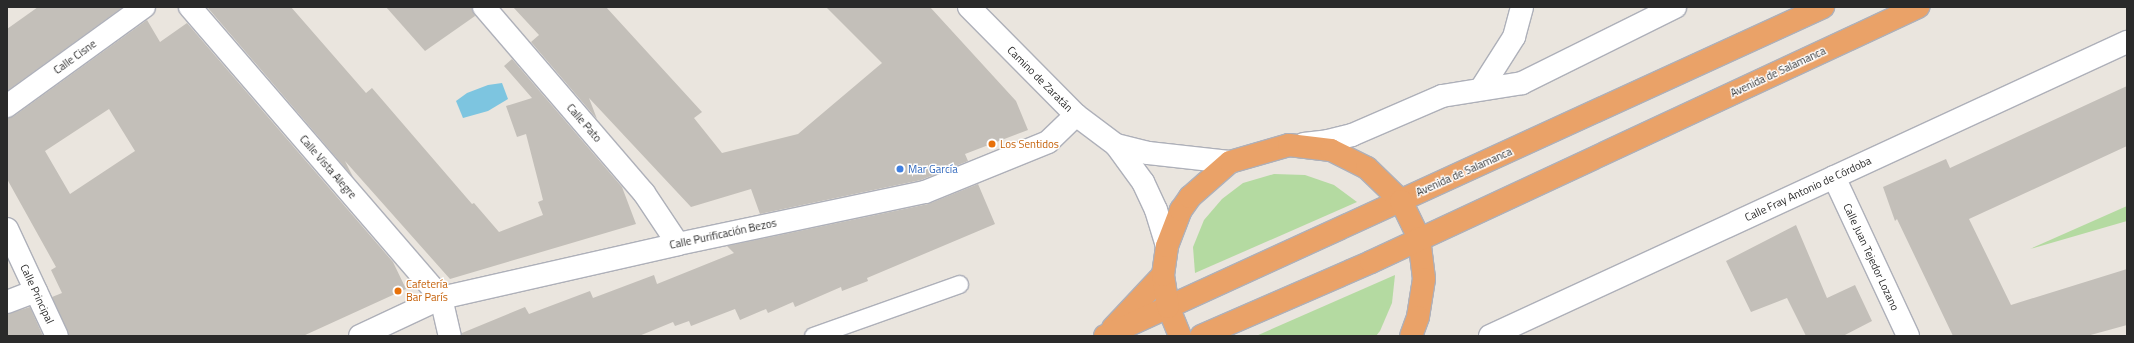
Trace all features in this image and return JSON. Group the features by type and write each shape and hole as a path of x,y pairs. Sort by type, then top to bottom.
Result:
{"highway":[{"name":"Avenida de Salamanca","path":"1105,336 1823,7"},
{"name":"Avenida de Salamanca","path":"1201,336 1371,262 1419,238 1918,7"},
{"path":"1180,336 1168,307 1164,275 1167,246 1182,210 1190,197 1230,162 1289,146 1331,150 1367,168 1401,200 1419,238 1424,279 1418,317 1411,336"},
{"path":"1105,336 1164,275"}],"street":[{"name":"Calle Cisne","path":"7,106 144,7"},
{"name":"Calle Vista Alegre","path":"190,7 441,298 450,336"},
{"name":"Calle Pato","path":"484,7 644,193 678,244"},
{"name":"Camino de Zaratán","path":"969,7 1076,115 1116,145 1143,182 1156,210 1167,246"},
{"path":"1481,89 1514,37 1522,7"},
{"path":"1289,146 1328,141 1352,135 1442,96 1522,83 1675,7"},
{"name":"Calle Fray Antonio de Córdoba","path":"1490,336 2127,42"},
{"name":"Calle Purificación Bezos","path":"360,336 441,298 678,244 925,192 1048,142 1076,115"},
{"name":"Camino de Zaratán","path":"1116,145 1148,153 1230,162"},
{"name":"Calle Juan Tejedor Lozano","path":"1834,177 1908,336"},
{"name":"Calle Principal","path":"7,230 57,336"},
{"path":"7,302 36,290"}],"lane":[{"path":"813,336 958,284"}],"green space":[{"path":"1274,174 1305,175 1334,185 1357,202 1195,273 1193,247 1204,220 1222,199 1243,183"},
{"path":"2127,206 2127,221 2030,249"},
{"path":"1395,275 1392,303 1380,331 1376,336 1256,336"}],"water":[{"path":"502,83 508,99 488,111 463,118 456,101 467,93 488,85"}],"building":[{"path":"38,7 123,7 7,91 7,29"},
{"path":"291,7 366,93 372,88 472,204 474,203 499,232 543,215 538,202 543,200 526,134 517,137 506,106 532,98 504,66 512,59 622,187 636,224 450,279 345,161 353,177 208,8"},
{"path":"386,7 472,7 475,16 425,51"},
{"path":"513,7 606,7 702,112 694,118 722,153 798,134 882,63 826,7 930,7 1016,101 1028,130 965,154 968,161 921,180 760,214 751,189 691,207 589,98 597,119 531,42 539,35"},
{"path":"147,20 160,42 187,23 393,262 406,289 303,336 69,336 52,297 62,293 51,270 56,267 7,179 7,118 14,116","holes":["109,109 135,151 70,194 45,151"]},
{"path":"2127,86 2127,146 1969,219 2011,305 2127,269 2127,325 2087,336 1953,336 1897,219 1895,221 1883,187 1946,159 1950,168"},
{"path":"978,184 995,224 867,278 868,281 842,291 841,287 795,307 793,302 768,313 766,309 740,320 735,309 691,326 689,321 675,326 673,322 639,336 462,336 462,333 525,307 529,314 590,291 593,298 654,275 657,284 734,253 727,246 928,204"},
{"path":"1796,225 1827,298 1855,285 1872,321 1843,336 1806,336 1787,298 1751,312 1726,261"},
{"path":"30,307 43,336 7,336 7,314"}],"place":[{"name":"Los Sentidos","path":"992,144"},
{"name":"Mar García","path":"900,169"},
{"name":"Cafetería Bar París","path":"398,291"}]}
